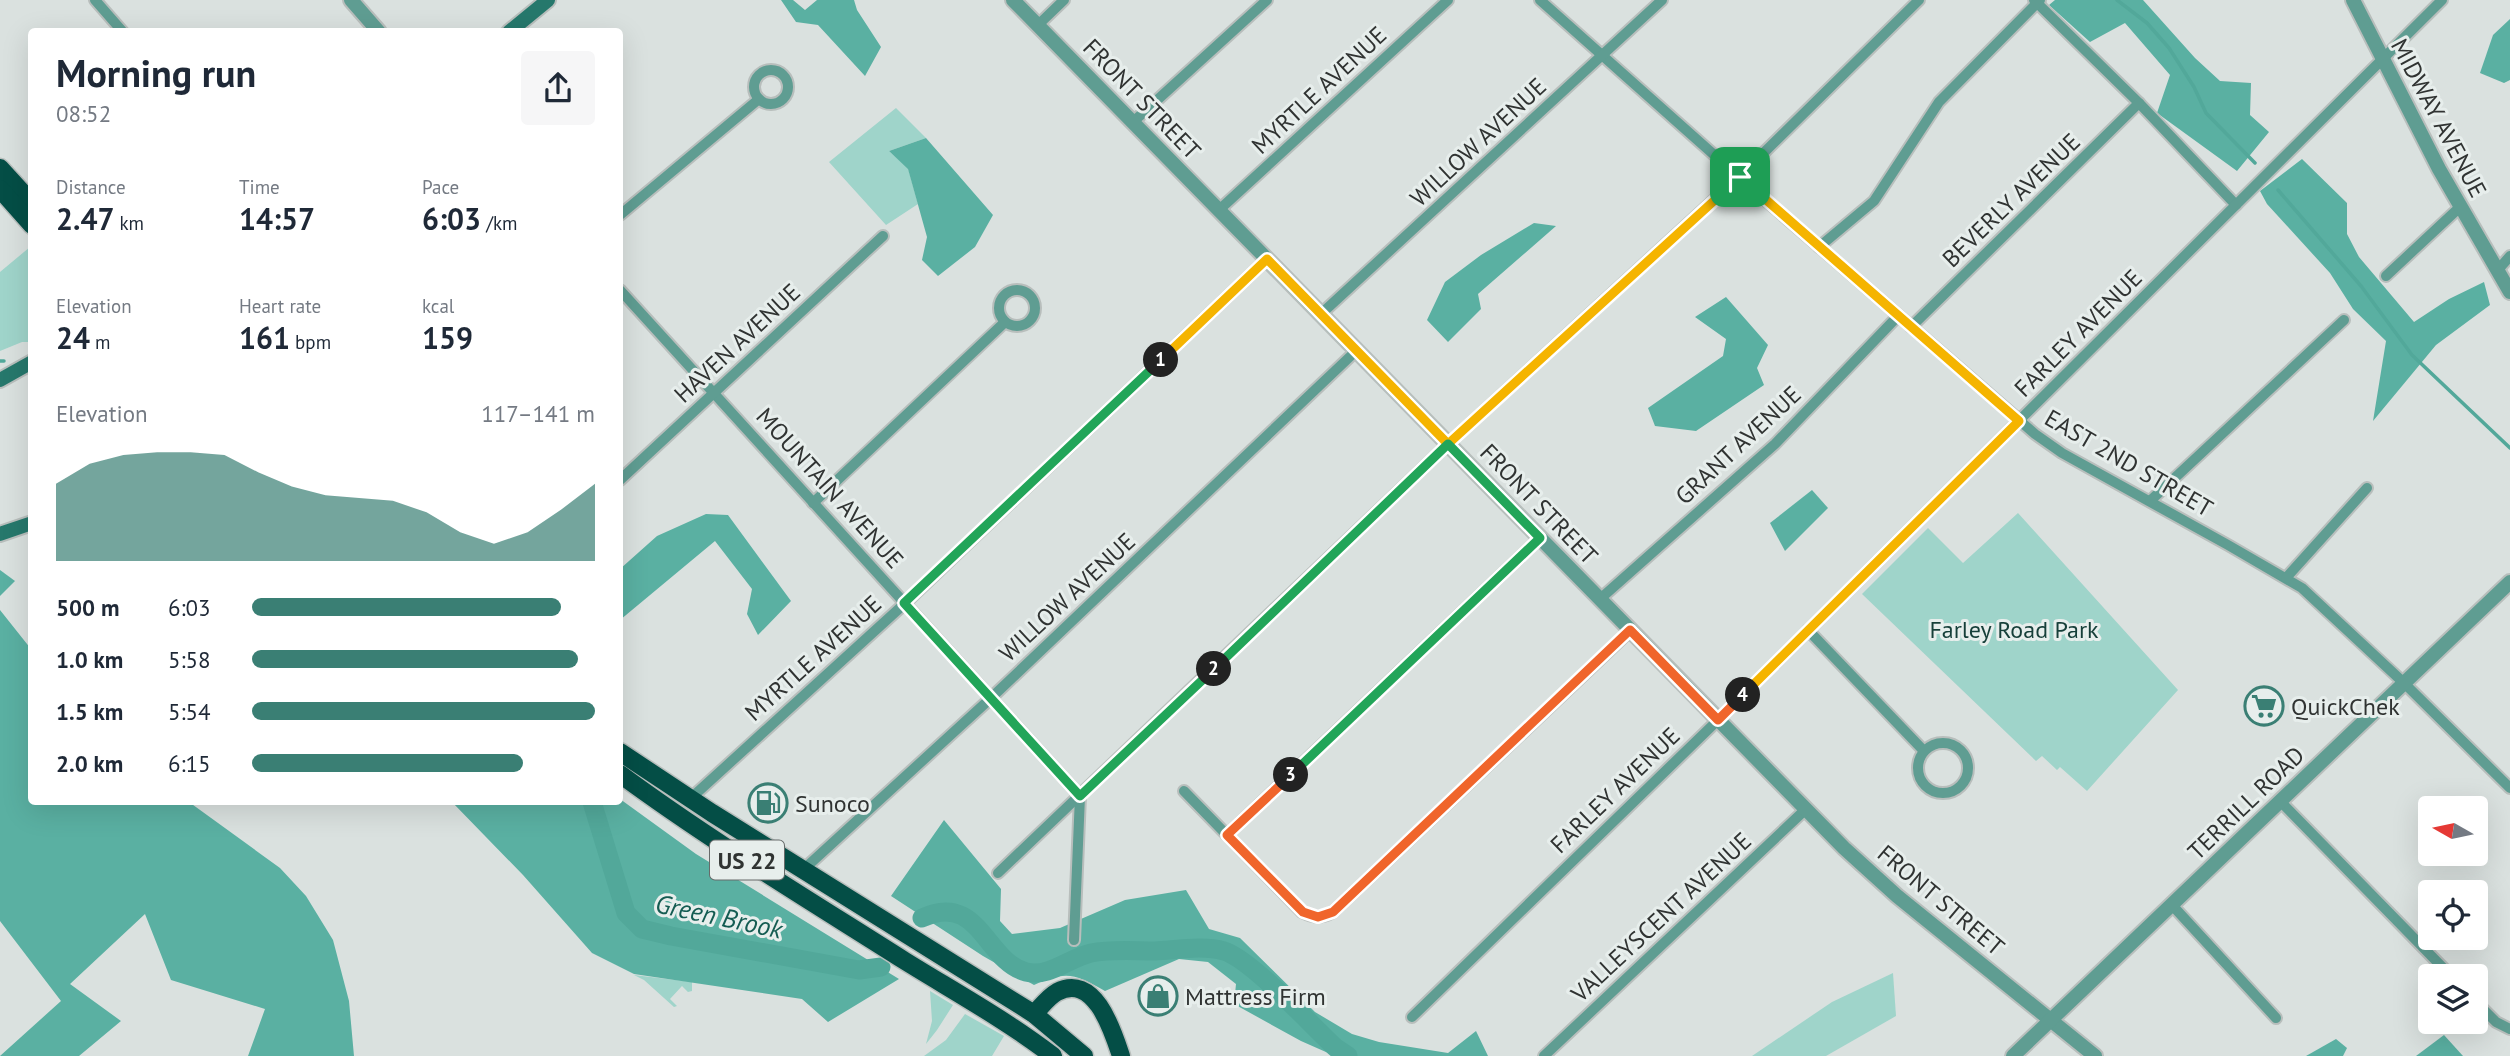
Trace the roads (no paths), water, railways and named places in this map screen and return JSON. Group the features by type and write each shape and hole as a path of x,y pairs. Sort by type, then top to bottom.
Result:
{"highway":[{"path":"0,168 28,199"},
{"path":"0,189 28,220"},
{"name":"US 22","path":"623,754 690,799 1034,1014 1084,1056"},
{"name":"US 22","path":"623,776 678,816 989,1011 1053,1056"},
{"path":"1034,1014 1048,999 1065,988 1079,990 1089,995 1105,1012 1121,1056"}],"main road":[{"path":"514,28 548,0"},
{"path":"2,379 28,364"},
{"path":"0,534 28,524"}],"street":[{"path":"94,0 119,28"},
{"path":"351,0 376,28"},
{"name":"FRONT STREET","path":"1013,0 1806,809 1887,888 2095,1056"},
{"path":"1038,26 1064,0"},
{"path":"1133,122 1267,0"},
{"name":"MYRTLE AVENUE","path":"1219,210 1448,0"},
{"name":"EAST 2ND STREET","path":"1540,0 2019,421 2062,453 2302,588 2404,683 2510,788"},
{"name":"WILLOW AVENUE","path":"1321,314 1662,0"},
{"path":"998,873 1448,444 1740,177 1919,0"},
{"name":"MIDWAY AVENUE","path":"2353,0 2460,207 2510,292"},
{"name":"FARLEY AVENUE","path":"1412,1017 1718,720 2442,0"},
{"path":"1819,247 1873,202 1939,102 2037,1 2140,103 2236,205"},
{"path":"623,212 759,99"},
{"name":"BEVERLY AVENUE","path":"1911,327 2140,103"},
{"path":"2386,276 2460,207"},
{"name":"HAVEN AVENUE","path":"623,477 883,236"},
{"path":"2497,271 2510,256"},
{"name":"MYRTLE AVENUE","path":"690,799 904,603 1267,259"},
{"name":"MOUNTAIN AVENUE","path":"624,304 714,394 1080,796"},
{"name":"GRANT AVENUE","path":"1600,599 1775,443 1898,316"},
{"path":"2150,501 2343,320"},
{"path":"813,503 1004,321"},
{"name":"WILLOW AVENUE","path":"803,870 991,698 1357,351"},
{"path":"2286,578 2367,488"},
{"path":"1227,835 1540,538"},
{"name":"TERRILL ROAD","path":"2013,1056 2510,582"},
{"path":"1184,790 1297,906 1310,916 1318,917 1333,912 1630,630"},
{"path":"1808,630 1924,751"},
{"path":"1939,743 1957,747 1967,759 1968,767 1964,782 1959,788 1944,794 1923,784 1917,772 1917,764 1924,751 1939,743"},
{"path":"1074,940 1080,796"},
{"path":"2280,801 2439,964"},
{"name":"VALLEYSCENT AVENUE","path":"1544,1056 1806,809"},
{"path":"2172,905 2277,1017"},
{"path":"2488,1014 2496,1022 2510,1029"}],"waterway":[{"path":"2117,0 2147,23 2169,48 2194,87 2206,113 2255,163"},
{"path":"2278,190 2361,286 2412,355 2510,448"},
{"name":"Green Brook","path":"593,805 626,913 642,929 859,970 881,967"},
{"name":"Green Brook","path":"922,918 941,912 957,914 969,920 1012,965 1034,973 1051,970 1083,955 1099,952 1198,948 1224,951 1250,967 1336,1048 1348,1056"}],"place":[{"name":"QuickChek","path":"2264,706"},
{"name":"Sunoco","path":"768,803"},
{"name":"Mattress Firm","path":"1158,996"}],"park label":[{"name":"Farley Road Park","path":"2014,629"}]}
